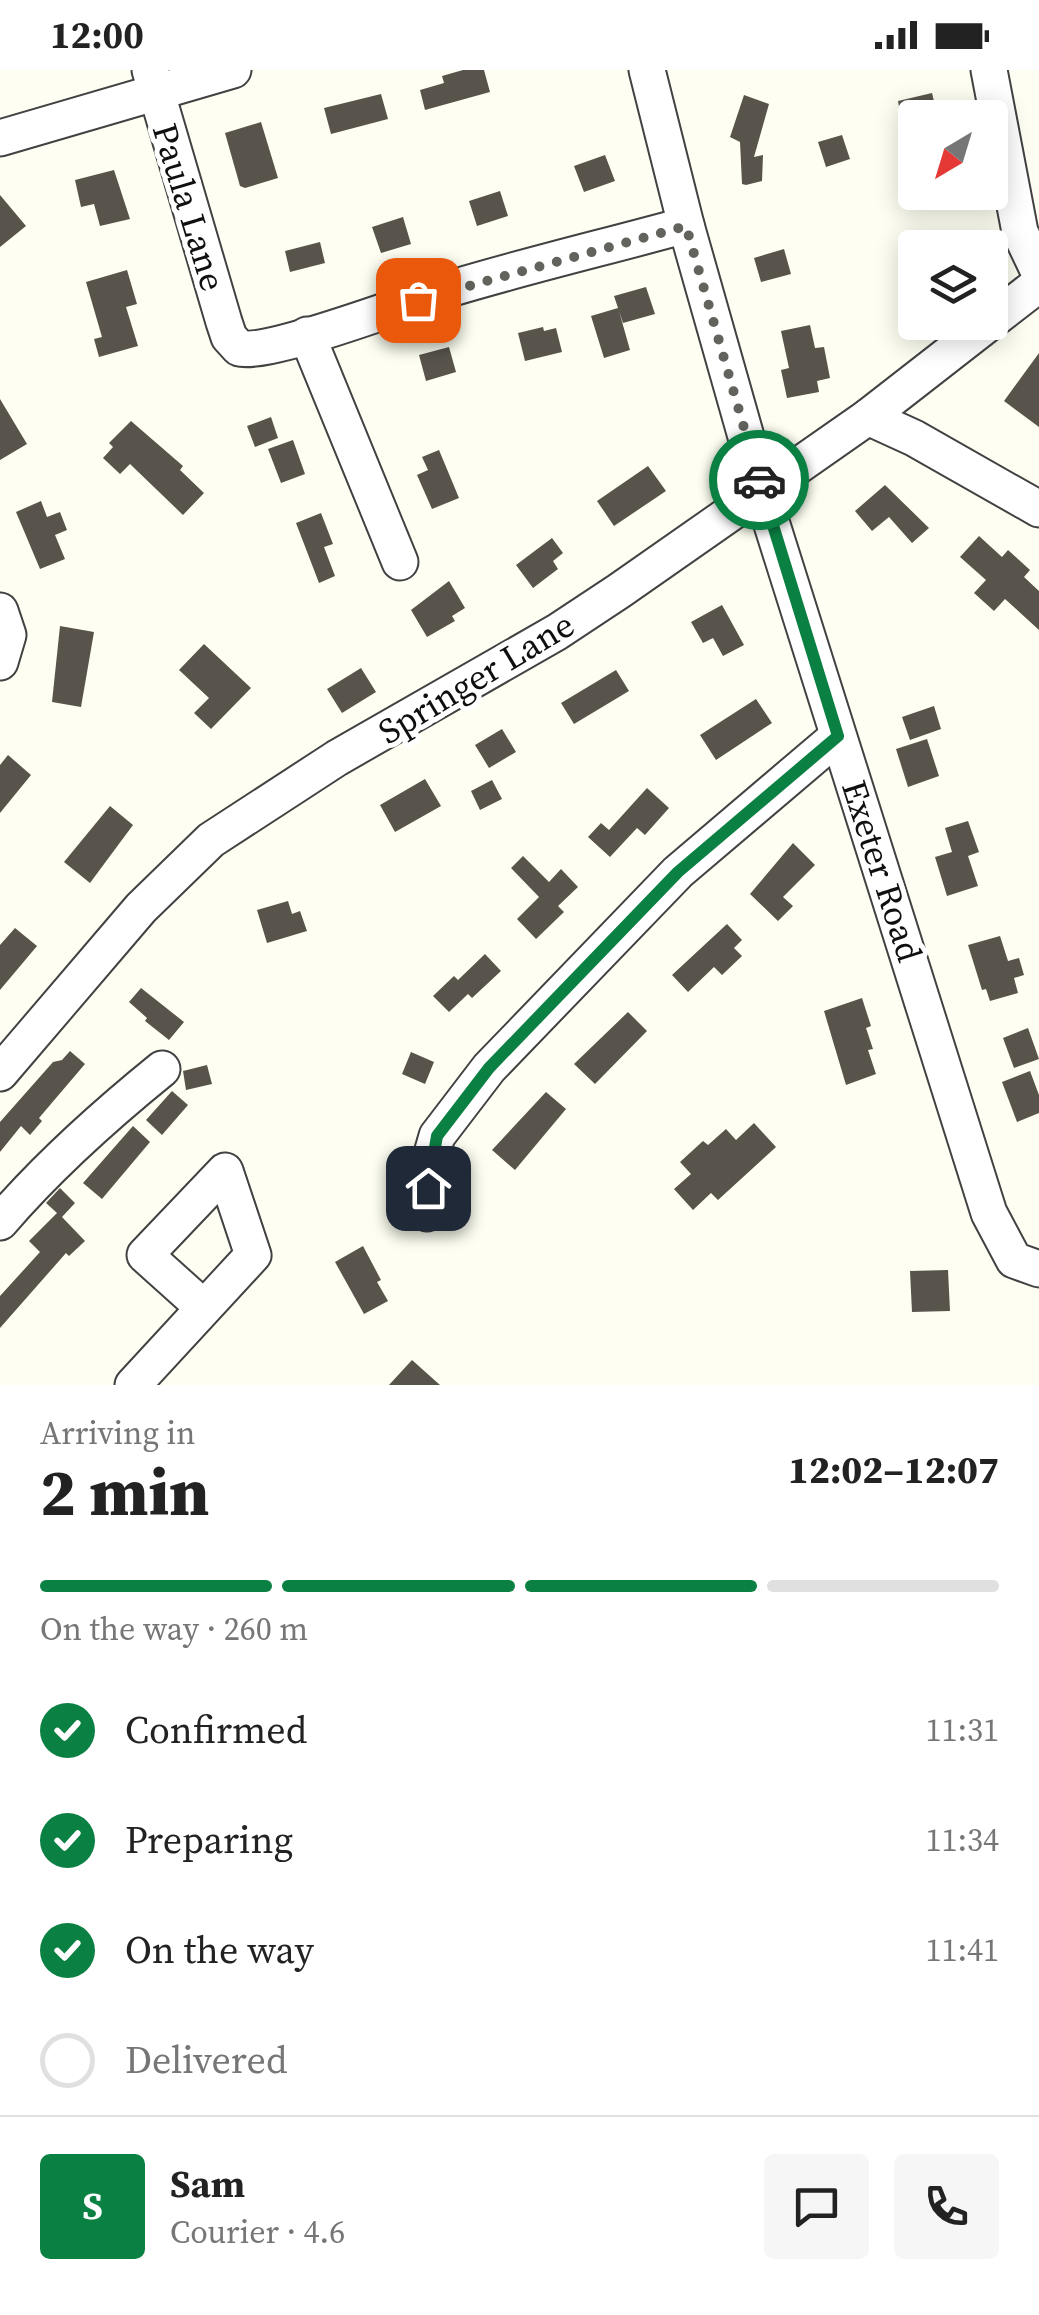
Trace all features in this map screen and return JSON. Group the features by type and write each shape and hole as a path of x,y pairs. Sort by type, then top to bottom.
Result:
{"street":[{"path":"0,138 152,81 233,70"},
{"path":"989,70 1020,232 1039,272"},
{"name":"Exeter Road","path":"660,78 686,226 762,493 988,1213 1028,1265"},
{"name":"Paula Lane","path":"152,81 232,343 247,350 308,336"},
{"path":"400,562 308,336 450,289 686,226"},
{"name":"Springer Lane","path":"1008,308 1039,284"},
{"name":"Springer Lane","path":"0,1073 152,896 212,840 338,758 557,632 762,493 967,340"},
{"path":"868,417 914,438 1039,509"},
{"path":"0,611 8,635 0,662"},
{"path":"427,1212 429,1164 437,1136 489,1068 678,872 838,736"},
{"path":"0,1222 32,1184 100,1119 162,1069"},
{"path":"133,1385 204,1308"}],"building":[{"path":"484,70 490,92 425,110 420,90 444,83 442,76"},
{"path":"932,93 934,100 902,100"},
{"path":"381,94 388,119 331,134 324,108"},
{"path":"744,95 769,104 754,157 763,155 762,181 746,185 742,184 740,142 730,137"},
{"path":"261,122 278,178 245,188 240,186 225,133"},
{"path":"842,135 850,159 826,167 818,142"},
{"path":"605,155 615,181 584,192 574,166"},
{"path":"114,170 130,219 100,226 94,204 81,207 75,180"},
{"path":"500,191 508,216 477,226 469,201"},
{"path":"0,195 26,226 0,247"},
{"path":"403,217 411,244 381,253 372,227"},
{"path":"320,242 325,263 290,272 285,251"},
{"path":"784,249 791,274 761,282 754,258"},
{"path":"127,270 137,304 126,307 138,346 99,357 94,339 102,337 86,282"},
{"path":"646,287 655,314 623,323 619,311 630,350 604,358 591,316 618,308 614,296"},
{"path":"810,325 815,348 824,347 830,378 817,381 819,392 787,398 781,370 789,368 781,331"},
{"path":"543,327 544,331 556,328 562,352 525,361 518,333"},
{"path":"449,347 456,372 426,381 419,355"},
{"path":"1039,353 1039,427 1004,401"},
{"path":"0,399 27,444 0,460"},
{"path":"271,417 278,438 255,447 247,426"},
{"path":"131,421 183,466 180,470 204,493 183,515 130,464 120,474 103,458 113,447 109,443"},
{"path":"293,440 305,474 281,483 268,449"},
{"path":"439,450 459,498 432,509 417,475 428,470 422,457"},
{"path":"648,466 666,491 614,526 597,501"},
{"path":"885,485 929,528 912,543 889,517 872,531 855,511"},
{"path":"41,501 47,517 60,512 67,530 55,535 65,559 40,569 16,512"},
{"path":"321,513 333,544 324,547 335,576 319,583 296,523"},
{"path":"979,536 1002,557 1008,550 1030,570 1024,577 1039,591 1039,630 1005,599 994,611 974,593 986,580 960,557"},
{"path":"552,538 563,553 553,561 558,569 533,588 516,565"},
{"path":"449,581 465,608 452,616 455,621 427,637 411,610"},
{"path":"722,605 744,645 723,656 713,638 703,643 691,622"},
{"path":"60,626 94,632 81,707 52,702"},
{"path":"204,644 251,688 211,729 194,713 209,698 179,670"},
{"path":"361,668 376,692 342,713 327,689"},
{"path":"616,670 629,691 574,724 561,703"},
{"path":"756,699 772,723 716,760 700,735"},
{"path":"934,706 941,729 910,740 902,717"},
{"path":"502,729 516,752 489,768 475,745"},
{"path":"927,739 939,776 908,787 896,749"},
{"path":"8,755 31,775 0,813 0,765"},
{"path":"425,779 441,806 395,832 380,805"},
{"path":"492,780 502,799 480,810 471,791"},
{"path":"647,788 669,808 645,835 637,828 610,857 588,837 601,823 609,830"},
{"path":"110,806 133,825 90,883 64,862"},
{"path":"968,821 979,852 968,856 978,886 947,896 935,857 952,852 945,828"},
{"path":"793,843 815,865 783,897 793,906 778,921 750,894"},
{"path":"523,856 549,882 561,869 578,887 558,906 564,912 536,939 517,919 539,897 511,868"},
{"path":"288,901 292,914 300,911 307,931 267,943 257,910"},
{"path":"727,924 742,940 734,948 742,956 722,975 714,967 688,992 672,975"},
{"path":"15,928 37,946 0,990 0,945"},
{"path":"1000,936 1008,961 1019,958 1024,975 1014,978 1018,993 990,1001 986,989 982,990 968,945"},
{"path":"485,954 501,971 472,998 468,994 449,1012 433,996 454,976 458,980"},
{"path":"141,988 184,1022 169,1040 129,1002"},
{"path":"862,998 871,1026 866,1028 873,1049 868,1050 876,1074 846,1085 824,1011"},
{"path":"628,1012 647,1031 595,1084 574,1064"},
{"path":"1028,1028 1039,1059 1014,1068 1003,1038"},
{"path":"70,1051 85,1064 39,1118 42,1121 30,1135 21,1126 0,1152 0,1122 53,1062 62,1060"},
{"path":"411,1052 434,1062 425,1084 402,1074"},
{"path":"207,1065 212,1084 186,1090 183,1071"},
{"path":"1030,1071 1039,1095 1039,1113 1017,1122 1002,1082"},
{"path":"172,1091 188,1105 162,1135 146,1120"},
{"path":"546,1092 566,1109 515,1170 492,1150"},
{"path":"754,1123 776,1147 718,1200 711,1193 693,1210 674,1189 691,1174 680,1162 703,1141 708,1145 726,1129 736,1140"},
{"path":"133,1126 150,1142 102,1199 83,1183"},
{"path":"60,1188 75,1203 62,1217 85,1241 69,1256 66,1253 0,1328 0,1296 40,1252 29,1241 57,1213 46,1203"},
{"path":"363,1246 388,1301 364,1314 335,1262"},
{"path":"948,1270 950,1311 912,1312 910,1271"},
{"path":"412,1360 440,1385 389,1385"}],"way so far":[{"path":"418,300 686,226 759,480"}],"route":[{"path":"428,1188 429,1164 437,1136 489,1068 678,872 838,736 759,480"}]}
